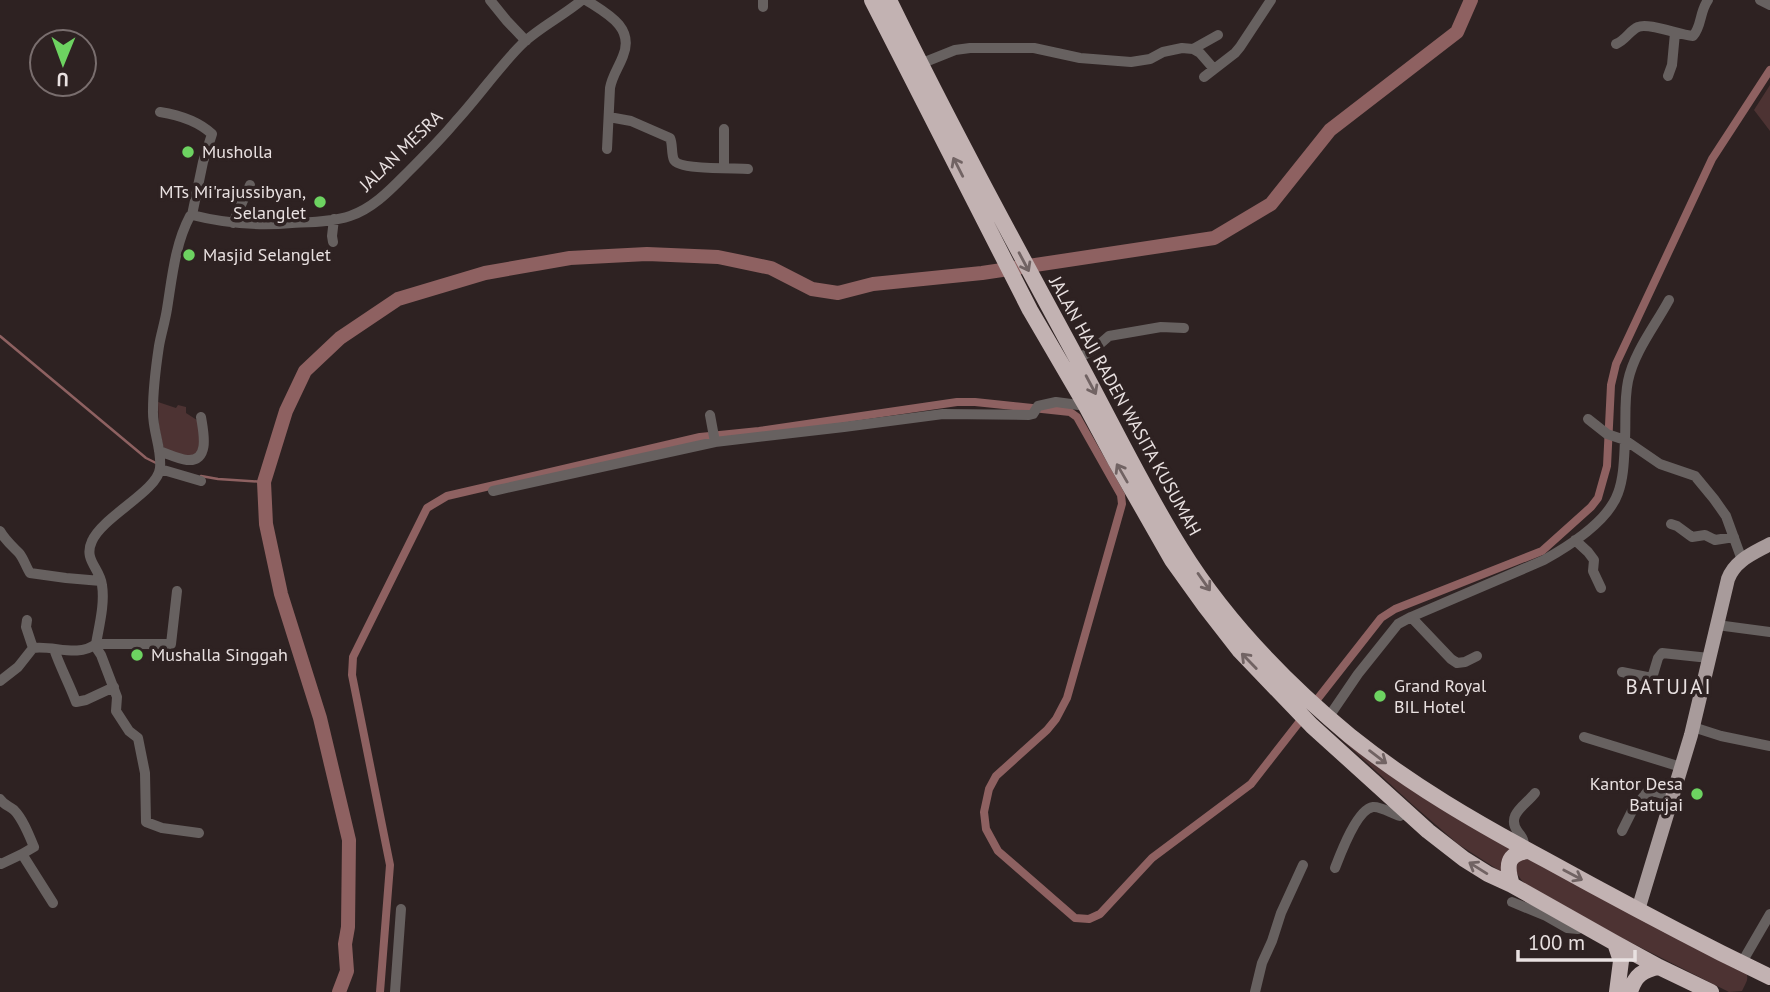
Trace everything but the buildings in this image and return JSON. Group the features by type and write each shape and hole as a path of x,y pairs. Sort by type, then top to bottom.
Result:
{"highway":[{"name":"JALAN HAJI RADEN WASITA KUSUMAH","path":"872,0 995,225 1046,304 1077,359 1153,503 1177,556"},
{"name":"JALAN HAJI RADEN WASITA KUSUMAH","path":"889,0 995,225 1030,310 1115,460 1177,556 1277,669 1301,704 1312,726 1427,831 1464,859 1659,967 1712,992"},
{"name":"JALAN HAJI RADEN WASITA KUSUMAH","path":"1301,704 1327,716 1379,758 1472,820 1767,976"},
{"path":"1512,884 1508,873 1509,863 1518,852 1526,850"},
{"path":"1615,943 1621,961 1617,992"},
{"path":"1630,992 1635,978 1644,970 1659,967"},
{"path":"1765,992 1767,976"}],"main road":[{"path":"1638,910 1693,727 1728,579 1731,571 1742,560 1770,544"}],"street":[{"path":"491,0 526,41"},
{"path":"584,0 618,21 625,34 625,50 610,88 607,149"},
{"name":"JALAN MESRA","path":"192,215 258,226 334,219 367,208 390,190 436,144 494,74 526,41 584,0"},
{"path":"1204,77 1235,53 1272,0"},
{"path":"1616,44 1625,40 1638,26 1693,36 1708,0"},
{"path":"1760,0 1770,5"},
{"path":"1668,76 1672,65 1675,33"},
{"path":"1193,49 1218,35"},
{"path":"920,64 955,50 970,48 1034,48 1080,58 1130,62 1150,59 1163,52 1182,48 1200,53 1214,69"},
{"path":"160,112 185,118 212,134 192,215 179,241 159,347 153,408 160,460 158,475 149,487 97,531 89,550 90,558 102,581 103,593 95,645 114,687 117,697 116,711 129,731 138,738 145,773 146,822 162,828 199,833"},
{"path":"609,117 631,121 670,138 674,159 679,164 748,169"},
{"path":"724,129 724,167"},
{"path":"233,223 250,185"},
{"path":"333,242 334,219"},
{"path":"1327,716 1398,624 1544,560 1562,550 1608,512 1618,494 1622,475 1629,377 1669,300"},
{"path":"1077,359 1109,336 1161,327 1184,328"},
{"path":"493,491 714,441 943,414 1025,416 1056,402 1086,406"},
{"path":"710,415 714,441"},
{"path":"160,460 187,460 200,455 204,450 201,417"},
{"path":"1588,419 1607,434 1623,439 1660,464 1695,476 1726,516 1742,560"},
{"path":"160,460 201,481"},
{"path":"1671,524 1692,537 1705,536 1715,540 1734,537"},
{"path":"0,531 21,555 30,573 102,581"},
{"path":"1575,540 1592,556 1593,571 1601,588"},
{"path":"33,648 77,651 95,645 171,644 177,591"},
{"path":"1411,617 1457,663 1477,656"},
{"path":"27,620 26,627 33,648"},
{"path":"1717,625 1770,632"},
{"path":"0,681 18,667 33,648"},
{"path":"54,649 76,702 114,687"},
{"path":"1622,672 1652,678 1662,653 1709,658"},
{"path":"1693,727 1770,746"},
{"path":"1584,737 1681,767"},
{"path":"1622,831 1632,811 1647,792 1672,797"},
{"path":"1526,850 1524,840 1513,824 1514,817 1535,793"},
{"path":"0,799 14,810 34,847 0,863"},
{"path":"1335,868 1354,826 1366,810 1378,807 1400,816 1407,811"},
{"path":"22,854 53,903"},
{"path":"1255,992 1262,963 1303,865"},
{"path":"1512,902 1567,928 1574,929 1583,925"},
{"path":"395,992 401,909"},
{"path":"1741,964 1770,914"}],"shaded area":[{"path":"1770,85 1770,131 1754,110"},
{"path":"158,402 176,408 178,405 186,407 186,413 200,422 202,441 194,460 164,450 159,427"},
{"path":"1318,718 1518,847 1503,873 1458,844"},
{"path":"1524,859 1534,860 1745,970 1747,978 1742,991 1729,992 1618,936 1525,884 1516,869 1518,862"}],"waterway":[{"path":"339,992 347,971 345,944 348,927 349,840 320,718 281,594 266,524 264,482 286,411 305,371 340,338 398,299 485,273 570,258 647,254 718,257 771,268 812,289 838,293 873,284 982,273 1214,238 1271,204 1330,130 1457,32 1471,0"},
{"path":"1312,706 1381,618 1395,609 1542,551 1598,498 1607,466 1611,385 1616,364 1712,159 1770,70"},
{"path":"0,336 146,458 158,464"},
{"path":"380,992 390,865 352,675 353,657 427,508 447,496 700,437 957,402 1070,412 1077,417 1121,495 1122,504 1067,698 1047,730 996,776 989,789 984,812 986,829 998,851 1075,918 1089,919 1100,914 1152,858 1251,784 1304,716"},
{"path":"201,476 264,482"}],"place":[{"name":"Musholla","path":"188,152"},
{"name":"MTs Mi'rajussibyan, Selanglet","path":"320,202"},
{"name":"Masjid Selanglet","path":"189,255"},
{"name":"Mushalla Singgah","path":"137,655"},
{"name":"Grand Royal BIL Hotel","path":"1380,696"},
{"name":"Kantor Desa Batujai","path":"1697,794"}],"district":[{"name":"BATUJAI","path":"1669,687"}]}
